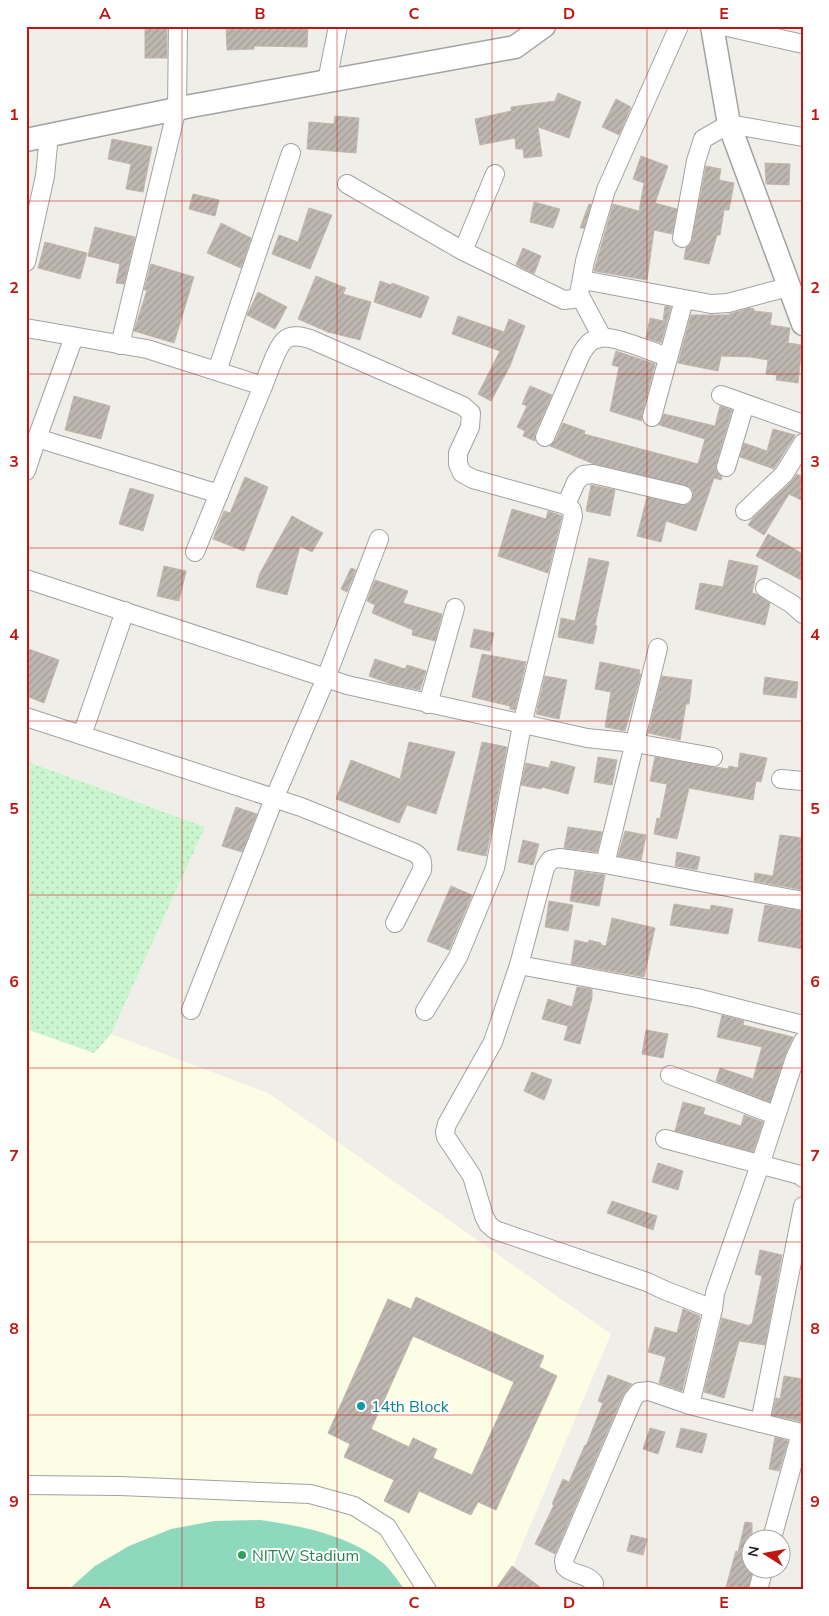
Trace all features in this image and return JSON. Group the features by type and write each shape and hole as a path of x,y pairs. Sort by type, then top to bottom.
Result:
{"street":[{"path":"120,345 177,108 178,26"},
{"path":"327,81 338,26"},
{"path":"26,140 177,108 515,47 544,26"},
{"path":"347,184 463,251 564,300 573,299 581,287 585,261 606,190 680,26"},
{"path":"712,26 729,124 803,324"},
{"path":"723,26 803,44"},
{"path":"682,238 698,152 704,139 729,124 803,137"},
{"path":"26,262 45,176 48,135"},
{"path":"217,371 291,152"},
{"path":"463,251 495,174"},
{"path":"581,287 711,304 728,303 788,287"},
{"path":"581,287 602,337"},
{"path":"652,418 684,300"},
{"path":"26,328 147,349 263,386"},
{"path":"194,552 279,348 286,339 298,336 310,339 463,406 471,413 470,427 458,452 458,464 462,473 473,479 566,505 572,510 573,516 522,725 495,868 458,957 425,1010"},
{"path":"26,471 74,337"},
{"path":"545,438 581,354 588,343 602,337 614,339 668,358"},
{"path":"721,395 803,424"},
{"path":"726,466 745,404"},
{"path":"37,438 219,494"},
{"path":"745,511 784,474 803,443"},
{"path":"566,505 576,482 583,475 593,474 682,495"},
{"path":"191,1010 274,799 326,678 380,539"},
{"path":"26,579 347,685 587,738 713,757"},
{"path":"765,588 792,604 803,614"},
{"path":"428,704 455,608"},
{"path":"82,735 125,612"},
{"path":"605,864 658,648"},
{"path":"26,717 301,807 415,853 421,857 422,870 395,923"},
{"path":"781,779 803,781"},
{"path":"714,1309 647,1282 495,1230 488,1224 476,1185 445,1132 447,1124 493,1042 519,965 545,868 550,860 559,858 605,864 803,901"},
{"path":"519,965 697,998 803,1025"},
{"path":"690,1405 714,1309 715,1293 760,1165 775,1115 799,1059 803,1041"},
{"path":"670,1075 775,1115"},
{"path":"665,1139 800,1175 803,1178"},
{"path":"760,1423 803,1206"},
{"path":"593,1590 594,1583 591,1578 570,1572 565,1567 564,1560 633,1399 639,1392 649,1391 690,1405 802,1433 775,1528"},
{"path":"26,1485 120,1486 310,1494 354,1506 387,1527 427,1590"}],"shaded area":[{"path":"26,761 205,827 111,1034 268,1093 611,1334 509,1576 527,1590 26,1590"}],"green space":[{"path":"26,761 205,827 111,1034 94,1053 26,1029"},
{"name":"NITW Stadium","path":"260,1520 324,1533 355,1545 383,1563 405,1590 68,1590 95,1566 129,1546 171,1529 214,1521"}],"building":[{"path":"145,26 167,26 167,58 145,58"},
{"path":"226,26 308,26 307,47 254,46 254,49 227,50"},
{"path":"558,93 581,102 569,138 538,127 542,156 524,158 523,149 516,149 515,138 480,145 475,119 511,111 511,107 555,101"},
{"path":"616,99 631,107 619,135 602,127"},
{"path":"335,116 359,118 356,153 307,149 309,122 334,124"},
{"path":"112,139 152,147 143,192 126,189 131,164 108,159"},
{"path":"641,156 668,166 655,203 677,209 672,234 654,230 647,280 594,271 613,204 639,211 644,183 633,179"},
{"path":"765,163 790,164 789,185 766,184"},
{"path":"706,166 721,169 719,180 734,183 729,210 724,210 720,235 717,235 709,264 684,259 686,247 692,240"},
{"path":"193,194 219,200 215,216 189,209"},
{"path":"534,202 560,209 553,228 530,222"},
{"path":"589,204 591,205 584,228 580,228"},
{"path":"309,208 332,215 310,269 272,254 279,235 298,242"},
{"path":"221,223 251,238 241,268 207,253"},
{"path":"95,227 135,237 124,284 116,283 120,264 88,256"},
{"path":"45,242 87,253 80,279 38,268"},
{"path":"523,248 541,256 534,274 516,265"},
{"path":"151,264 194,277 174,343 134,331 147,290 144,290"},
{"path":"316,276 346,288 343,294 371,302 360,340 328,332 298,319"},
{"path":"380,281 391,285 392,283 429,297 421,318 374,302"},
{"path":"258,292 287,307 275,329 247,315"},
{"path":"665,306 671,307 661,343 646,338 650,318 663,321"},
{"path":"750,308 754,309 754,311 772,313 770,325 790,328 788,343 802,345 798,383 776,380 777,375 766,374 768,360 750,357 721,356 718,371 678,363 691,315 729,315"},
{"path":"458,316 504,332 509,319 525,326 510,366 491,401 478,394 500,351 452,334"},
{"path":"616,351 655,364 642,414 642,421 610,411 619,367 612,365"},
{"path":"530,386 552,395 535,433 535,441 523,436 525,431 517,427 527,406 522,404"},
{"path":"74,396 110,406 101,439 65,430"},
{"path":"720,406 732,410 716,464 716,470 722,477 721,480 714,478 696,531 666,521 661,542 637,536 647,497 686,505 690,503 693,497 693,491 690,487 594,464 550,446 555,441 563,423 585,431 584,434 698,464 705,439 659,425 664,414 715,426"},
{"path":"773,429 795,435 774,469 740,457 744,443 767,451"},
{"path":"797,474 803,477 803,501 789,494 764,535 748,525 753,518"},
{"path":"245,477 268,487 244,551 213,539 224,511 230,513"},
{"path":"591,485 615,490 610,516 586,511"},
{"path":"130,488 154,495 143,531 119,524"},
{"path":"512,509 546,519 548,511 562,516 548,573 498,556"},
{"path":"292,516 323,533 312,552 300,546 287,595 256,587 260,573"},
{"path":"768,534 803,554 803,581 756,556"},
{"path":"589,558 609,562 595,625 597,626 593,644 558,637 561,618 575,621"},
{"path":"729,560 758,566 752,593 770,603 765,625 695,609 700,583 723,587"},
{"path":"164,566 186,571 179,601 157,596"},
{"path":"351,568 356,570 347,592 341,589"},
{"path":"375,580 408,591 403,603 442,614 435,641 412,635 413,630 372,613 375,605 367,601"},
{"path":"474,629 494,633 490,651 470,647"},
{"path":"26,648 59,660 44,703 26,696"},
{"path":"482,654 526,662 515,710 510,709 510,706 472,697"},
{"path":"375,659 405,669 407,665 426,671 420,690 391,684 369,676"},
{"path":"600,662 640,670 639,674 641,674 625,731 605,727 611,692 595,689"},
{"path":"545,676 567,680 559,719 536,714"},
{"path":"662,676 692,680 689,704 686,704 680,740 648,733"},
{"path":"765,677 798,682 796,698 763,694"},
{"path":"409,742 455,752 436,814 407,805 399,823 336,799 351,760 400,779"},
{"path":"482,742 507,747 486,856 457,850"},
{"path":"740,753 767,758 761,782 756,781 753,800 689,788 677,839 654,834 657,818 660,819 667,784 650,781 655,757 728,769 729,766 738,768"},
{"path":"598,757 617,760 612,785 594,782"},
{"path":"551,761 575,767 568,794 542,787 541,789 521,785 526,763 549,768"},
{"path":"236,807 257,814 242,852 222,846"},
{"path":"568,827 602,832 597,852 564,848"},
{"path":"625,831 646,835 641,860 618,856"},
{"path":"780,835 803,838 803,890 754,881 755,873 773,876"},
{"path":"523,840 539,844 533,865 518,862"},
{"path":"677,852 700,857 697,870 675,866"},
{"path":"575,871 605,875 599,906 570,901"},
{"path":"451,886 472,895 449,950 427,941"},
{"path":"549,901 573,905 568,931 545,927"},
{"path":"674,904 710,910 711,905 733,909 728,934 670,925"},
{"path":"765,905 803,911 803,949 758,941"},
{"path":"612,918 655,928 644,977 571,964 575,940 588,943 589,940 606,946"},
{"path":"577,987 592,989 592,998 580,1044 564,1040 568,1026 542,1019 548,999 572,1007"},
{"path":"722,1015 744,1021 743,1025 793,1037 785,1055 770,1102 716,1081 720,1068 753,1079 762,1047 717,1037"},
{"path":"646,1030 668,1034 663,1058 642,1054"},
{"path":"532,1072 552,1080 544,1100 524,1091"},
{"path":"683,1102 705,1108 703,1114 741,1126 744,1115 763,1122 753,1152 675,1131"},
{"path":"658,1163 683,1171 678,1190 652,1182"},
{"path":"612,1201 657,1216 653,1230 607,1213"},
{"path":"760,1250 782,1255 765,1345 739,1341 724,1398 704,1392 722,1318 750,1326 752,1324 762,1276 755,1274"},
{"name":"14th Block","path":"416,1297 544,1356 539,1367 557,1376 496,1510 478,1502 471,1515 419,1491 409,1513 384,1501 394,1480 344,1457 350,1444 328,1433 388,1299 411,1309","holes":["413,1336 514,1382 472,1475 433,1458 437,1449 413,1438 409,1447 371,1429"]},
{"path":"683,1309 700,1316 682,1391 659,1383 666,1357 648,1352 655,1327 677,1333"},
{"path":"608,1375 632,1384 623,1395 555,1554 535,1544 554,1505 552,1504 563,1479 569,1482 586,1446 603,1403 598,1401"},
{"path":"784,1376 803,1379 803,1422 772,1415 776,1398 780,1399"},
{"path":"650,1428 665,1432 658,1454 643,1449"},
{"path":"681,1428 707,1434 702,1453 676,1447"},
{"path":"775,1437 788,1441 779,1471 769,1469"},
{"path":"745,1522 752,1523 752,1528 744,1528"},
{"path":"631,1535 647,1539 643,1555 627,1551"},
{"path":"742,1535 742,1578 751,1578 748,1590 735,1590 726,1587 736,1551 738,1552"},
{"path":"512,1566 544,1590 495,1590"}],"place":[{"name":"14th Block","path":"361,1406"},
{"name":"NITW Stadium","path":"242,1555"}]}
